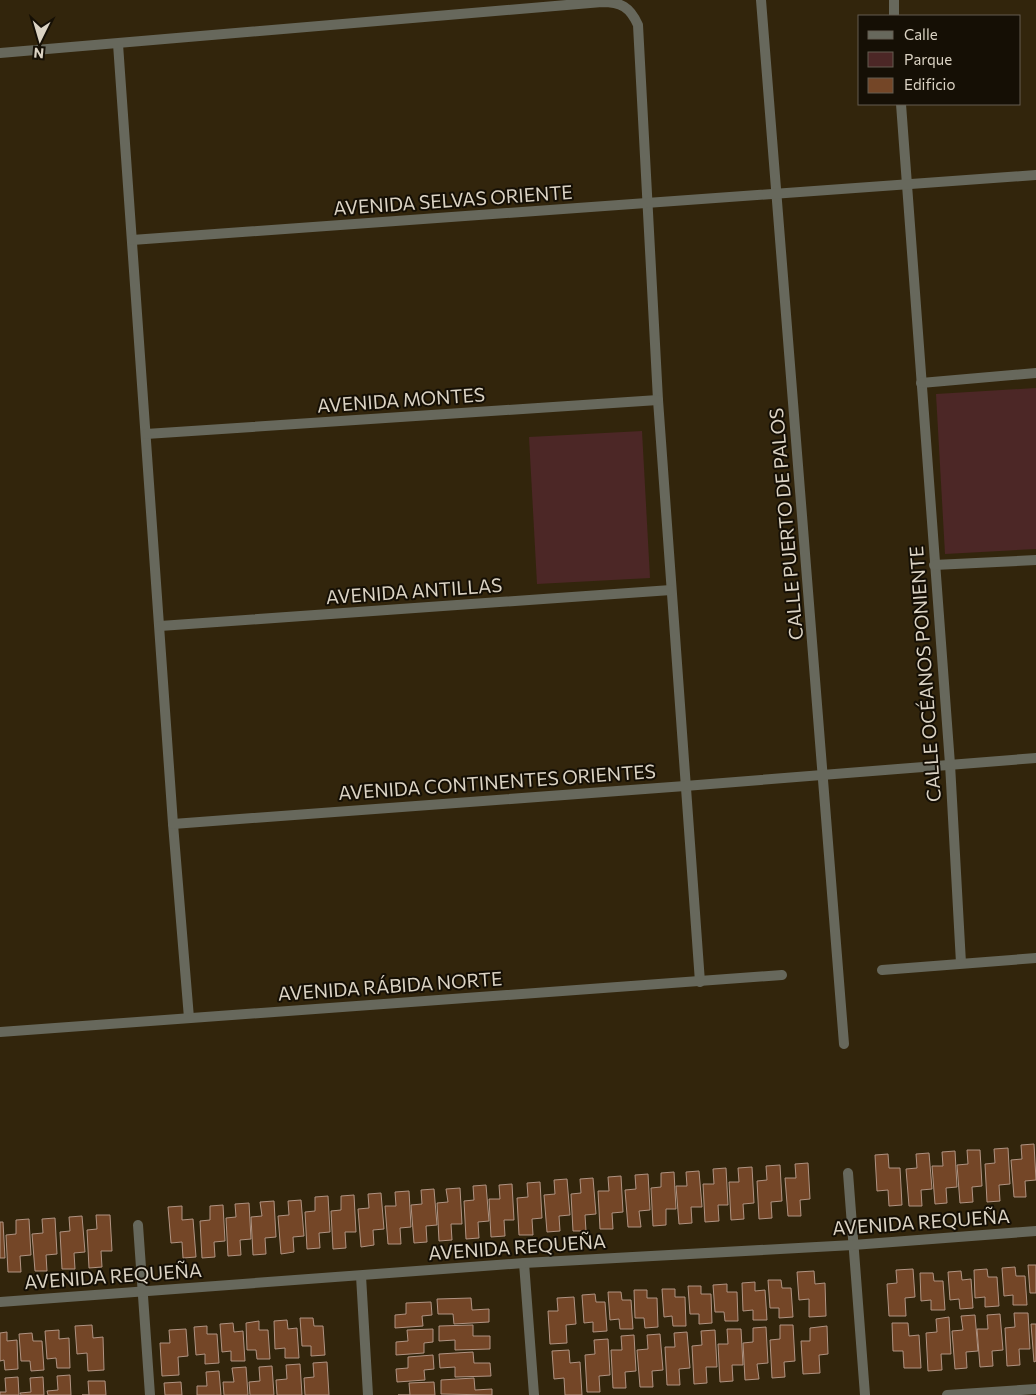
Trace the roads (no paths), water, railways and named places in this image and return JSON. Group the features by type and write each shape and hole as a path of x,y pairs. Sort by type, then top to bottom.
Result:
{"street":[{"name":"CALLE PUERTO DE PALOS","path":"761,0 844,1044"},
{"path":"894,0 894,15"},
{"path":"0,53 618,2 631,10 638,25 658,400 700,982"},
{"path":"118,44 173,824 189,1018"},
{"name":"CALLE OCÉANOS PONIENTE","path":"901,105 950,764 961,963"},
{"name":"AVENIDA SELVAS ORIENTE","path":"132,240 1036,175"},
{"path":"921,383 1036,374"},
{"name":"AVENIDA MONTES","path":"146,434 658,400"},
{"path":"934,566 1036,560"},
{"name":"AVENIDA ANTILLAS","path":"160,626 671,590"},
{"name":"AVENIDA CONTINENTES ORIENTES","path":"173,824 1036,758"},
{"path":"882,970 1036,958"},
{"name":"AVENIDA RÁBIDA NORTE","path":"0,1032 782,975"},
{"path":"848,1173 864,1395"},
{"path":"138,1225 150,1395"},
{"name":"AVENIDA REQUEÑA","path":"0,1302 524,1263 854,1245 1036,1231"},
{"path":"524,1263 534,1395"},
{"path":"361,1276 368,1395"},
{"path":"947,1395 1036,1389"}]}
